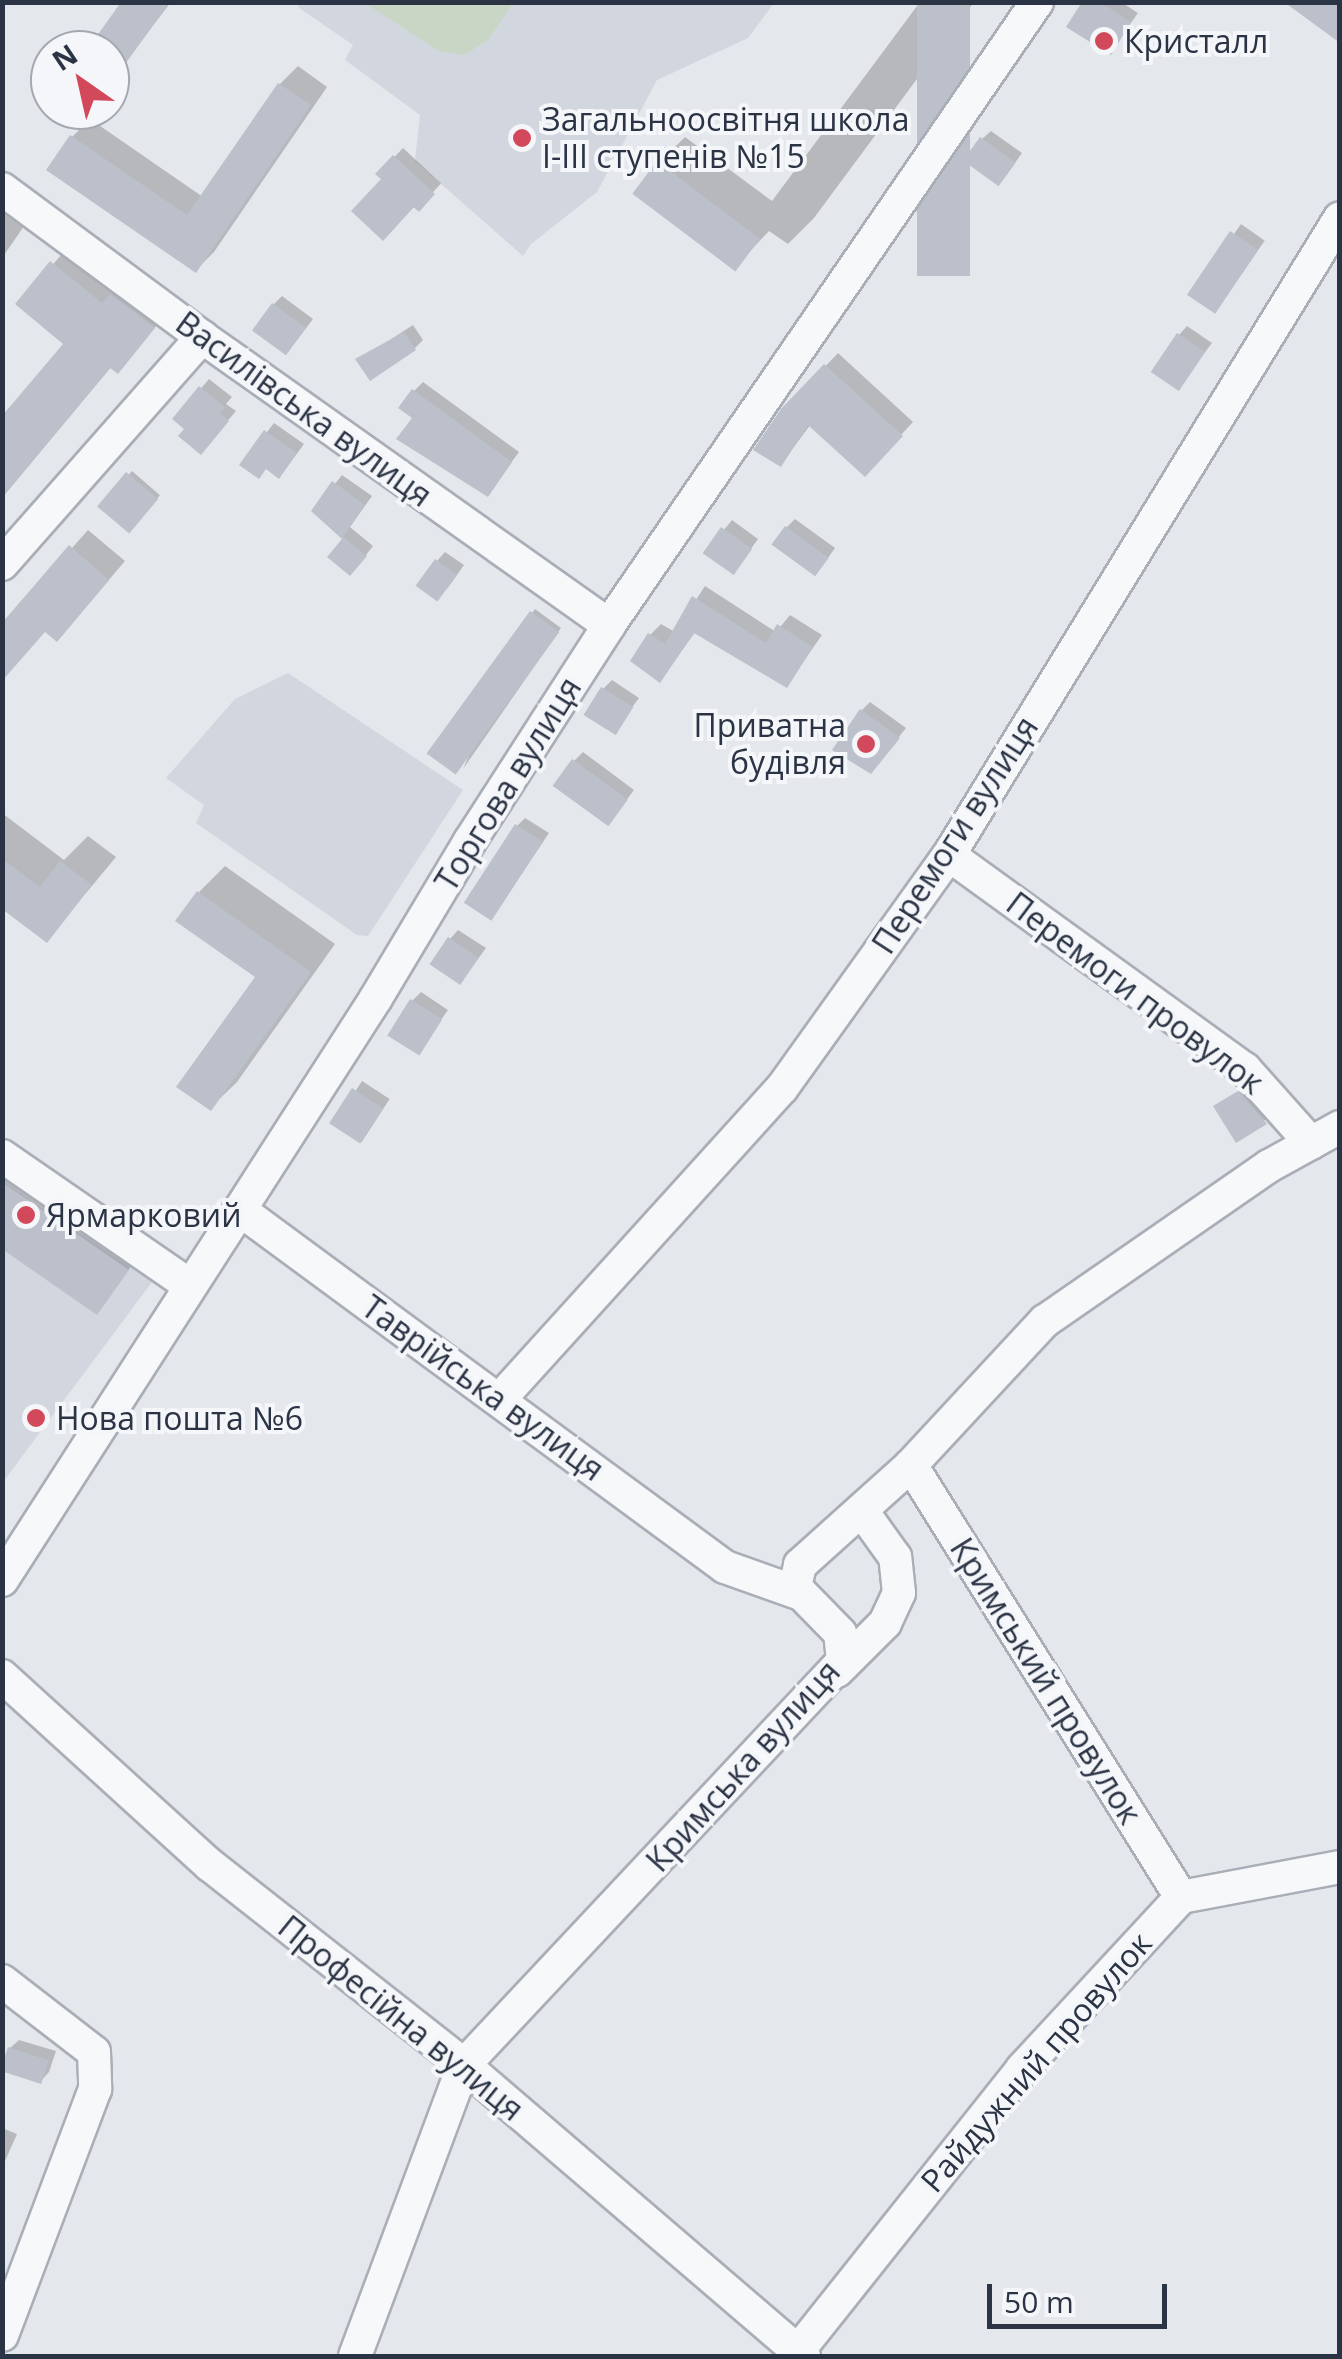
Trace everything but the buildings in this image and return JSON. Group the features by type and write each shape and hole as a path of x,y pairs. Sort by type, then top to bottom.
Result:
{"street":[{"name":"Торгова вулиця","path":"2,1580 609,626 1038,2"},
{"name":"Василівська вулиця","path":"2,189 202,337 609,626"},
{"name":"Перемоги вулиця","path":"499,1400 782,1088 949,854 1340,218"},
{"path":"2,564 202,337"},
{"name":"Перемоги провулок","path":"949,854 1244,1068 1325,1135"},
{"path":"798,1593 795,1574 809,1556 911,1465 1045,1320 1269,1166 1325,1135"},
{"path":"2,1156 189,1285"},
{"name":"Таврійська вулиця","path":"240,1210 726,1566 798,1593"},
{"name":"Кримський провулок","path":"911,1465 1181,1897"},
{"path":"837,1671 886,1623 900,1593 895,1556 862,1511"},
{"path":"726,1566 769,1568 809,1556"},
{"name":"Кримська вулиця","path":"355,2356 464,2065 837,1671 844,1650 840,1633 798,1593"},
{"name":"Професійна вулиця","path":"2,1676 210,1865 464,2065 798,2354"},
{"path":"1181,1897 1340,1866"},
{"name":"Райдужний провулок","path":"798,2354 1022,2069 1181,1897"},
{"path":"2,1980 94,2052 95,2088 2,2335"}],"shaded area":[{"name":"Загальноосвітня школа І-ІІІ ступенів №15","path":"301,2 774,3 748,38 657,80 597,192 531,244 523,256 415,161 420,115 345,60 353,45 298,7"},
{"path":"288,673 463,790 368,936 357,935 196,823 204,805 166,778 235,699"},
{"path":"3,1182 152,1282 3,1482"}],"green space":[{"path":"365,3 513,3 488,40 464,55 439,51"}],"place":[{"name":"Кристалл","path":"1104,41"},
{"name":"Загальноосвітня школа І-ІІІ ступенів №15","path":"522,138"},
{"name":"Приватна будівля","path":"866,744"},
{"name":"Ярмарковий","path":"26,1215"},
{"name":"Нова пошта №6","path":"36,1418"}]}
